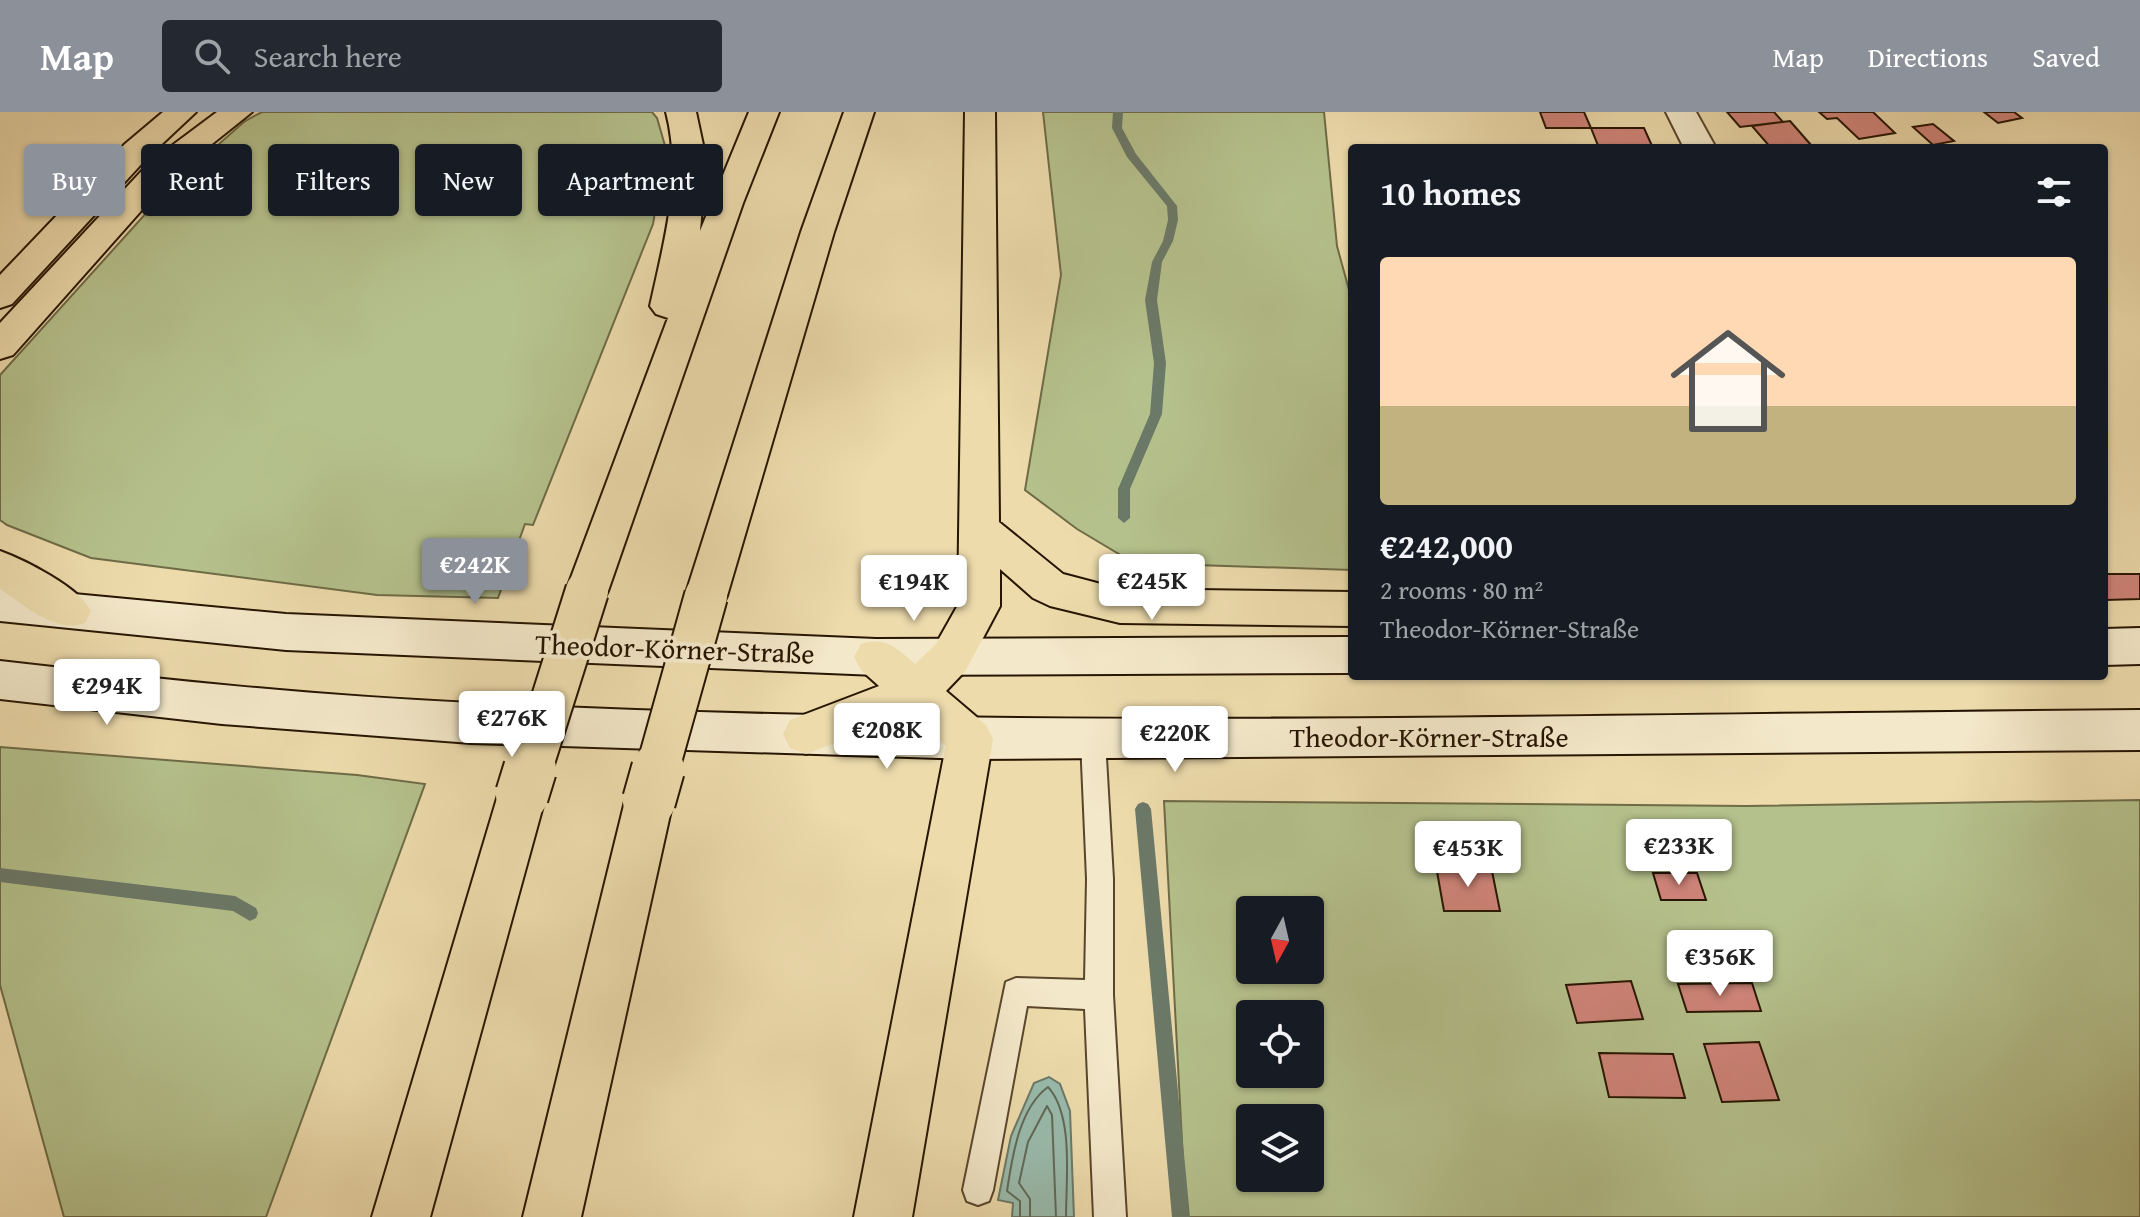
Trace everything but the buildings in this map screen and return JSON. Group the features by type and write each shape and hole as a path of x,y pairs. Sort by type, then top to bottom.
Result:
{"highway":[{"path":"0,296 136,151 181,112"},
{"path":"0,346 161,169 237,112"},
{"path":"647,421 692,167 690,135 681,112"},
{"path":"401,1217 522,795 587,591 647,421 764,112"},
{"path":"552,1217 649,801 706,596 749,465 836,174 859,112"},
{"path":"806,734 916,692 951,657 979,606 980,112"},
{"path":"979,528 1048,586 1065,594 1120,606 1348,609"},
{"path":"0,568 70,611"},
{"path":"876,657 970,739 883,1217"}],"main road":[{"path":"1681,112 1698,144"},
{"name":"Theodor-Körner-Straße","path":"0,604 286,632 876,657 1348,655"},
{"path":"2108,647 2140,646"},
{"name":"Theodor-Körner-Straße","path":"0,680 222,705 471,723 970,739 2140,730"}],"lane":[{"path":"1093,740 1100,879 1099,995 1110,1217"},
{"path":"978,1190 1016,992 1099,995"}],"green space":[{"path":"262,112 652,112 657,118 665,144 538,144 538,216 654,216 533,525 525,524 498,598 377,595 91,558 0,520 0,375 144,216 252,216 252,144 219,144 245,121"},
{"path":"1043,112 1324,112 1337,246 1348,286 1348,570 1134,563 1077,529 1025,490 1061,275"},
{"path":"0,747 357,775 425,784 266,1217 64,1217 0,985"},
{"path":"2140,800 2140,1217 1186,1217 1164,801 1746,806"}],"water":[{"path":"1049,1077 1060,1084 1070,1111 1074,1217 1012,1217 1013,1203 998,1200 1011,1136 1034,1083"}],"waterway":[{"path":"1118,112 1117,128 1131,155 1172,206 1173,220 1168,241 1157,262 1151,300 1160,363 1156,414 1124,489 1124,518"},
{"path":"1143,809 1181,1217"},
{"path":"0,875 235,904 250,913"}]}
